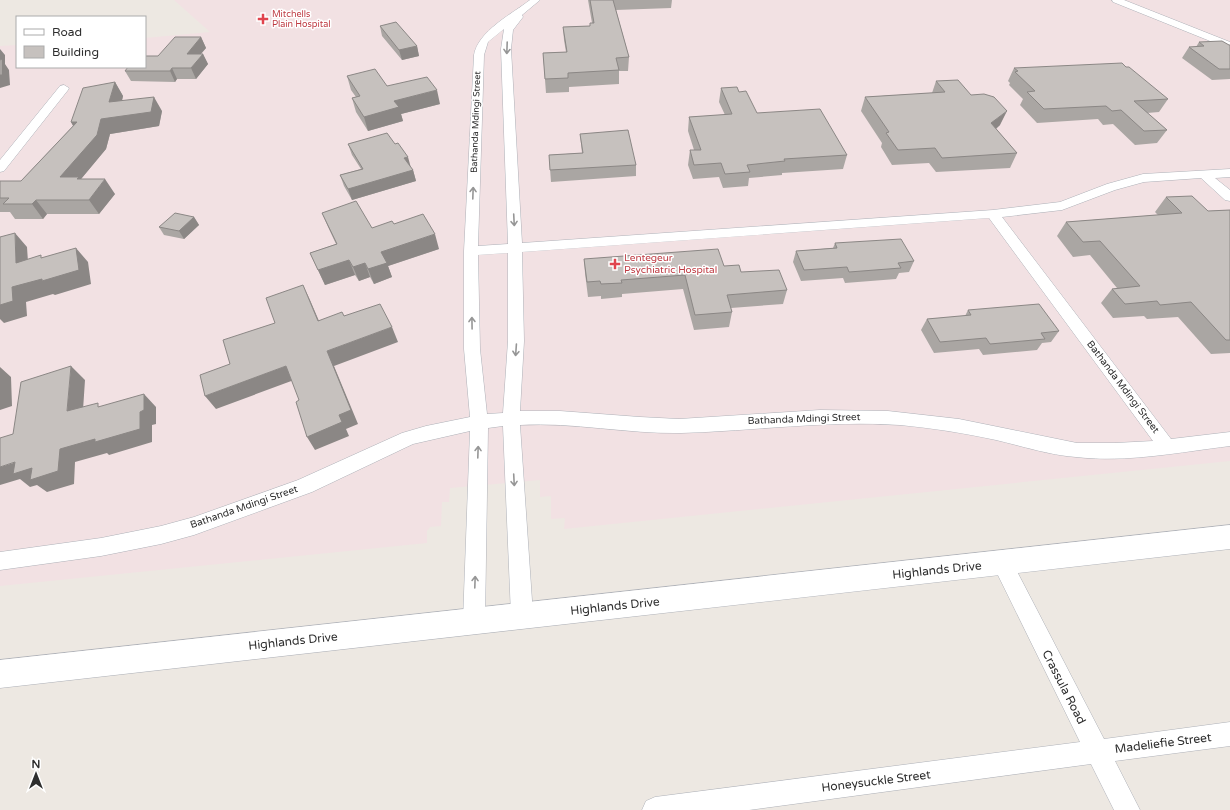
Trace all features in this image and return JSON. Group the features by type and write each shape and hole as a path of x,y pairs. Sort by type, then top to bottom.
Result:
{"main road":[{"name":"Highlands Drive","path":"0,674 1230,537"}],"street":[{"name":"Bathanda Mdingi Street","path":"474,621 479,422 472,349 471,251 479,49 481,43 536,0"},
{"path":"1116,0 1230,46"},
{"name":"Bathanda Mdingi Street","path":"520,13 508,30 506,49 516,248 516,342 511,420 522,615"},
{"path":"0,168 64,88"},
{"path":"471,251 993,214 1062,206 1111,187 1143,178 1230,173"},
{"path":"1205,175 1230,197"},
{"name":"Bathanda Mdingi Street","path":"993,214 1166,445"},
{"name":"Bathanda Mdingi Street","path":"0,561 45,556 162,535 291,492 408,438 427,431 479,422 558,418 675,426 814,417 874,417 935,422 971,428 1074,450 1100,451 1134,450 1166,445 1230,439"},
{"name":"Crassula Road","path":"1002,563 1096,752 1127,810"},
{"name":"Madeliefie Street","path":"1096,752 1230,734"},
{"name":"Honeysuckle Street","path":"655,810 1096,752"}],"shaded area":[{"name":"Lentegeur Psychiatric Hospital","path":"174,0 1230,0 1230,461 564,529 565,518 551,519 551,496 540,497 540,480 450,488 449,502 442,502 441,526 430,527 427,531 427,543 0,586 0,46 16,45 16,68 146,68 146,38 210,32"}],"building":[{"path":"590,0 613,0 629,57 616,58 619,70 568,73 568,78 545,79 543,53 567,52 563,27 590,26 590,23 594,23"},
{"path":"396,22 417,46 399,50 380,26"},
{"path":"175,37 201,37 187,54 203,54 191,68 172,68 170,71 125,71 127,68 146,68 146,56 158,56"},
{"path":"1222,41 1230,45 1230,69 1219,69 1189,47 1204,46 1199,42"},
{"path":"2,59 2,75 0,75 0,60"},
{"path":"1122,63 1168,99 1134,101 1167,130 1144,131 1121,110 1112,111 1106,106 1044,109 1027,92 1035,91 1015,72 1018,71 1014,68"},
{"path":"375,69 387,86 427,77 437,90 394,101 399,107 364,117 352,98 360,96 347,76"},
{"path":"958,80 971,95 984,94 994,97 1007,111 991,123 1017,153 942,158 935,148 898,150 886,133 889,132 865,97 945,92 936,81"},
{"path":"115,82 109,102 154,97 151,112 101,119 97,135 60,177 79,177 77,179 105,179 89,200 36,200 32,204 3,204 9,198 0,198 0,181 21,181 77,122 71,122 83,88"},
{"path":"737,87 739,92 746,91 757,113 820,109 847,155 784,159 785,161 747,165 750,172 725,174 721,163 694,165 690,150 701,150 689,117 732,114 721,88"},
{"path":"628,130 636,165 550,170 549,155 583,153 580,134"},
{"path":"387,133 395,144 398,143 408,157 404,158 413,170 348,189 340,175 363,169 348,144"},
{"path":"1192,196 1208,211 1230,210 1230,340 1226,340 1191,302 1160,305 1157,301 1125,304 1112,289 1140,286 1100,241 1083,242 1066,222 1182,213 1166,197"},
{"path":"356,201 372,228 392,221 394,224 423,214 435,234 381,252 387,263 368,269 365,263 353,267 349,260 318,270 310,253 337,244 322,213"},
{"path":"175,213 194,217 179,231 159,227"},
{"path":"15,233 16,263 41,255 41,258 76,248 79,270 42,281 42,279 12,287 13,301 0,305 0,237"},
{"path":"901,239 914,261 898,263 901,268 849,272 847,267 804,270 796,251 837,248 835,243"},
{"path":"718,249 724,266 739,265 741,272 779,270 787,290 727,295 732,312 695,315 685,275 621,280 622,283 601,284 600,281 587,282 584,259"},
{"path":"303,285 318,321 342,312 344,316 380,304 392,327 327,351 351,410 339,415 342,422 307,437 296,402 299,400 286,366 205,396 200,375 230,364 223,340 275,323 266,298"},
{"path":"1039,304 1059,331 1041,333 1045,339 990,344 986,338 940,342 927,319 971,315 968,310"},
{"path":"71,366 67,411 98,403 98,407 144,394 144,410 140,412 140,429 95,442 95,439 60,449 58,471 30,480 32,468 13,474 15,462 0,467 0,438 13,434 21,382"}],"place":[{"name":"Mitchells Plain Hospital","path":"263,19"},
{"name":"Lentegeur Psychiatric Hospital","path":"615,264"}]}
